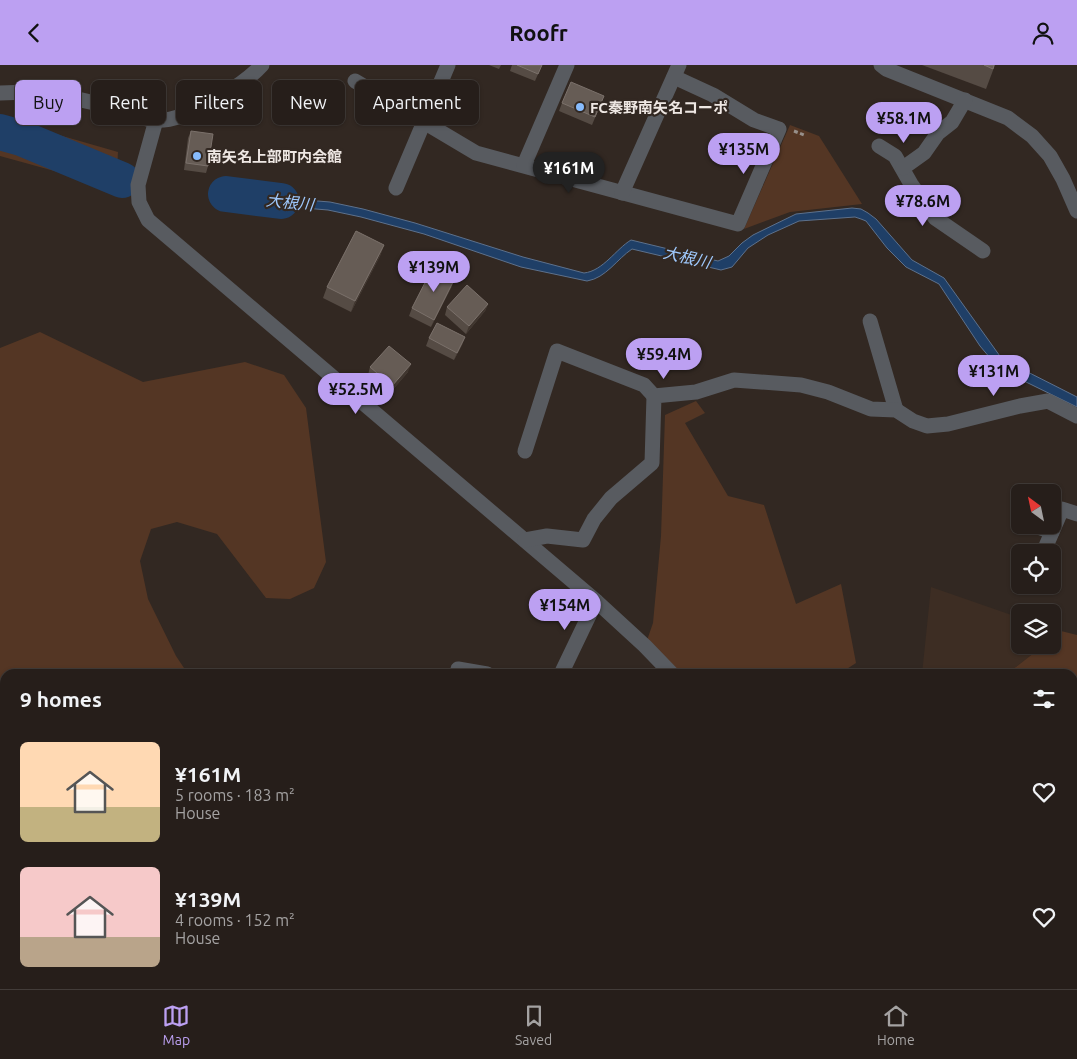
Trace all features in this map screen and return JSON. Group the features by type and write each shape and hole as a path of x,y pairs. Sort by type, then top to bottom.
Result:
{"street":[{"path":"166,119 204,106 229,91 262,65"},
{"path":"442,80 448,65"},
{"path":"524,165 567,65"},
{"path":"880,65 1008,118 1032,136 1050,156 1063,179 1077,211"},
{"path":"427,125 476,153 738,225 779,129 754,120 677,71 622,193"},
{"path":"0,93 46,94 91,103"},
{"path":"903,168 924,153 938,133 952,122 965,100"},
{"path":"155,125 138,185 139,202 148,220 596,601 667,669"},
{"path":"396,188 422,125"},
{"path":"879,146 895,156 935,218 983,251"},
{"path":"870,321 896,410"},
{"path":"525,451 557,351 644,385 654,396 652,463 611,497 594,519 583,540 547,536 525,540"},
{"path":"654,396 696,393 734,380 801,385 828,392 871,409 896,410 913,421 927,426 948,424 1048,401 1077,416"},
{"path":"1061,511 1062,509 1077,515"},
{"path":"564,669 596,601"}],"shaded area":[{"path":"0,118 15,122 15,125 24,125 118,152 116,188 0,156"},
{"path":"790,125 819,136 862,204 790,212 744,229"},
{"path":"40,332 143,382 245,362 284,375 306,408 326,562 314,588 290,599 266,598 217,534 177,522 151,529 140,561 148,599 176,656 185,669 0,669 0,348"},
{"path":"696,401 705,413 685,423 728,496 764,505 796,604 841,584 856,663 847,669 661,669 645,646 653,623 661,536 665,415"},
{"path":"931,587 1011,615 1011,654 1033,654 1012,669 923,669"},
{"path":"1061,631 1077,635 1077,669 1012,669 1033,654 1061,654"}],"water":[{"path":"231,194 330,202 363,209 415,223 523,257 584,273 603,264 631,240 718,261 729,256 753,235 796,214 852,208 861,209 876,219 912,260 944,278 1002,359 1077,397 1077,407 996,365 980,346 939,284 906,267 887,248 866,221 855,217 799,221 768,235 748,248 732,267 721,270 632,249 606,272 587,281 521,267 424,234 361,217 328,210 231,202"}],"building":[{"path":"517,65 542,65 538,74"},
{"path":"984,65 994,65 993,69"},
{"name":"FC秦野南矢名コーポ","path":"571,82 604,96 595,117 562,103"},
{"name":"南矢名上部町内会館","path":"191,131 213,134 208,166 186,163"},
{"path":"356,231 384,245 355,301 327,287"},
{"path":"433,267 455,278 434,320 412,308"},
{"path":"467,285 488,304 469,326 447,307"},
{"path":"437,323 465,337 457,353 429,338"},
{"path":"389,346 411,364 392,386 370,367"}],"waterway":[{"name":"大根川","path":"0,132 21,138 122,180"},
{"name":"大根川","path":"226,194 281,201"}],"place":[{"name":"FC秦野南矢名コーポ","path":"580,107"},
{"name":"南矢名上部町内会館","path":"197,156"}]}
